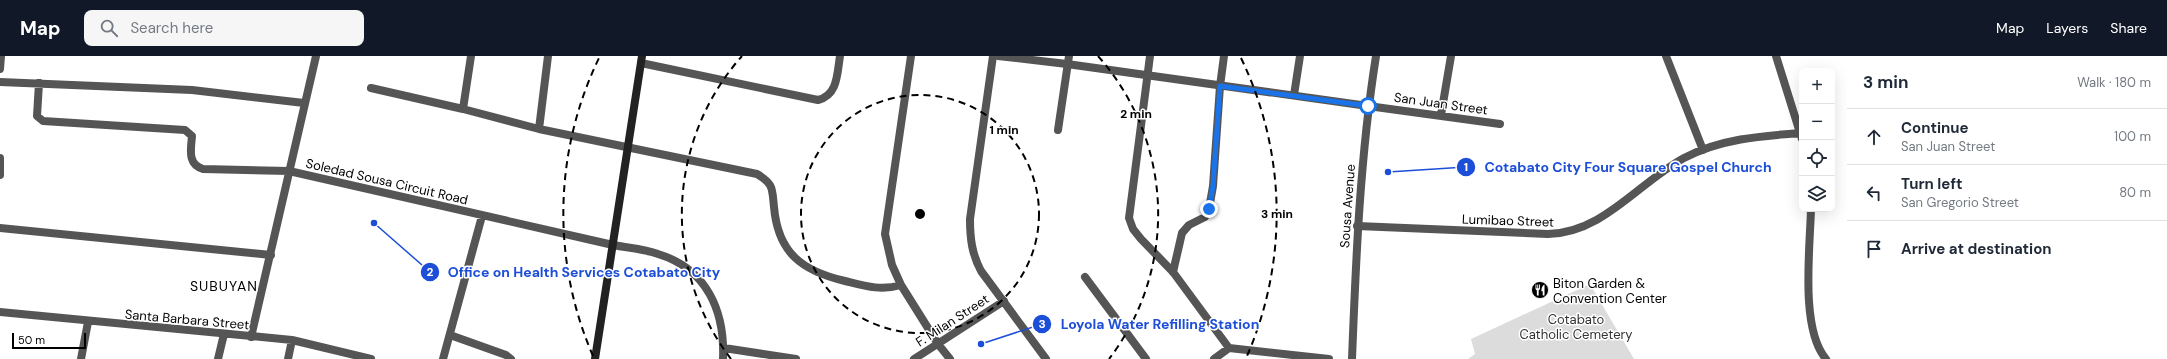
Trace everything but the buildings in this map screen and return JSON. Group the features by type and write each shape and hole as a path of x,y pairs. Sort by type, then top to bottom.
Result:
{"main road":[{"path":"595,359 642,60"}],"street":[{"path":"0,69 1,56"},
{"path":"251,337 271,255 288,171 316,56"},
{"path":"463,109 471,56"},
{"path":"539,129 548,56"},
{"path":"642,60 818,100 826,98 834,89 840,56"},
{"path":"911,56 885,234 892,266 938,344 950,359"},
{"path":"993,56 970,219 970,238 973,256 981,271 1046,359"},
{"name":"San Juan Street","path":"998,56 1068,60 1148,75 1220,86 1500,124"},
{"path":"1150,56 1129,218 1141,239 1173,272 1229,348"},
{"path":"1173,272 1182,233 1189,225 1205,217 1209,209 1213,186 1220,86 1224,56"},
{"path":"1294,95 1300,56"},
{"name":"Sousa Avenue","path":"1352,359 1357,226 1368,106 1376,56"},
{"path":"1441,115 1451,56"},
{"path":"1666,56 1703,150"},
{"path":"1776,56 1799,130"},
{"path":"1058,130 1068,60"},
{"path":"0,82 192,90 304,103"},
{"name":"Soledad Sousa Circuit Road","path":"39,83 37,116 43,121 185,130 192,136 191,159 199,167 288,171 482,216 657,254 673,260 687,269 705,286 714,300 720,318 724,348 723,359"},
{"path":"371,88 463,109 539,129 758,174 770,182 773,192 776,222 784,245 789,254 801,265 826,277 872,288 902,285"},
{"name":"Lumibao Street","path":"1357,226 1548,234 1565,233 1583,228 1595,221 1673,165 1703,150 1746,138 1799,136"},
{"path":"0,158 0,175"},
{"path":"1811,212 1811,323 1816,343 1826,359"},
{"path":"443,359 482,216"},
{"path":"0,228 271,255"},
{"path":"1085,277 1146,359"},
{"name":"F. Milan Street","path":"914,359 1004,302"},
{"name":"Santa Barbara Street","path":"0,312 88,322 292,340 369,359"},
{"path":"81,359 88,322"},
{"path":"218,359 224,334"},
{"path":"450,335 506,355 510,359"},
{"path":"288,359 292,340"},
{"path":"724,348 796,359"},
{"path":"1214,359 1229,348 1329,359"}],"green space":[{"name":"Cotabato Catholic Cemetery","path":"1590,284 1634,359 1468,359 1475,354 1471,339"}],"place":[{"name":"Cotabato City Four Square Gospel Church","path":"1388,172"},
{"name":"Office on Health Services Cotabato City","path":"374,223"},
{"name":"Biton Garden & Convention Center","path":"1540,290"},
{"name":"Loyola Water Refilling Station","path":"981,344"}],"district":[{"name":"SUBUYAN","path":"224,286"}],"route":[{"path":"1209,209 1213,186 1214,150 1220,86 1368,106"}]}
